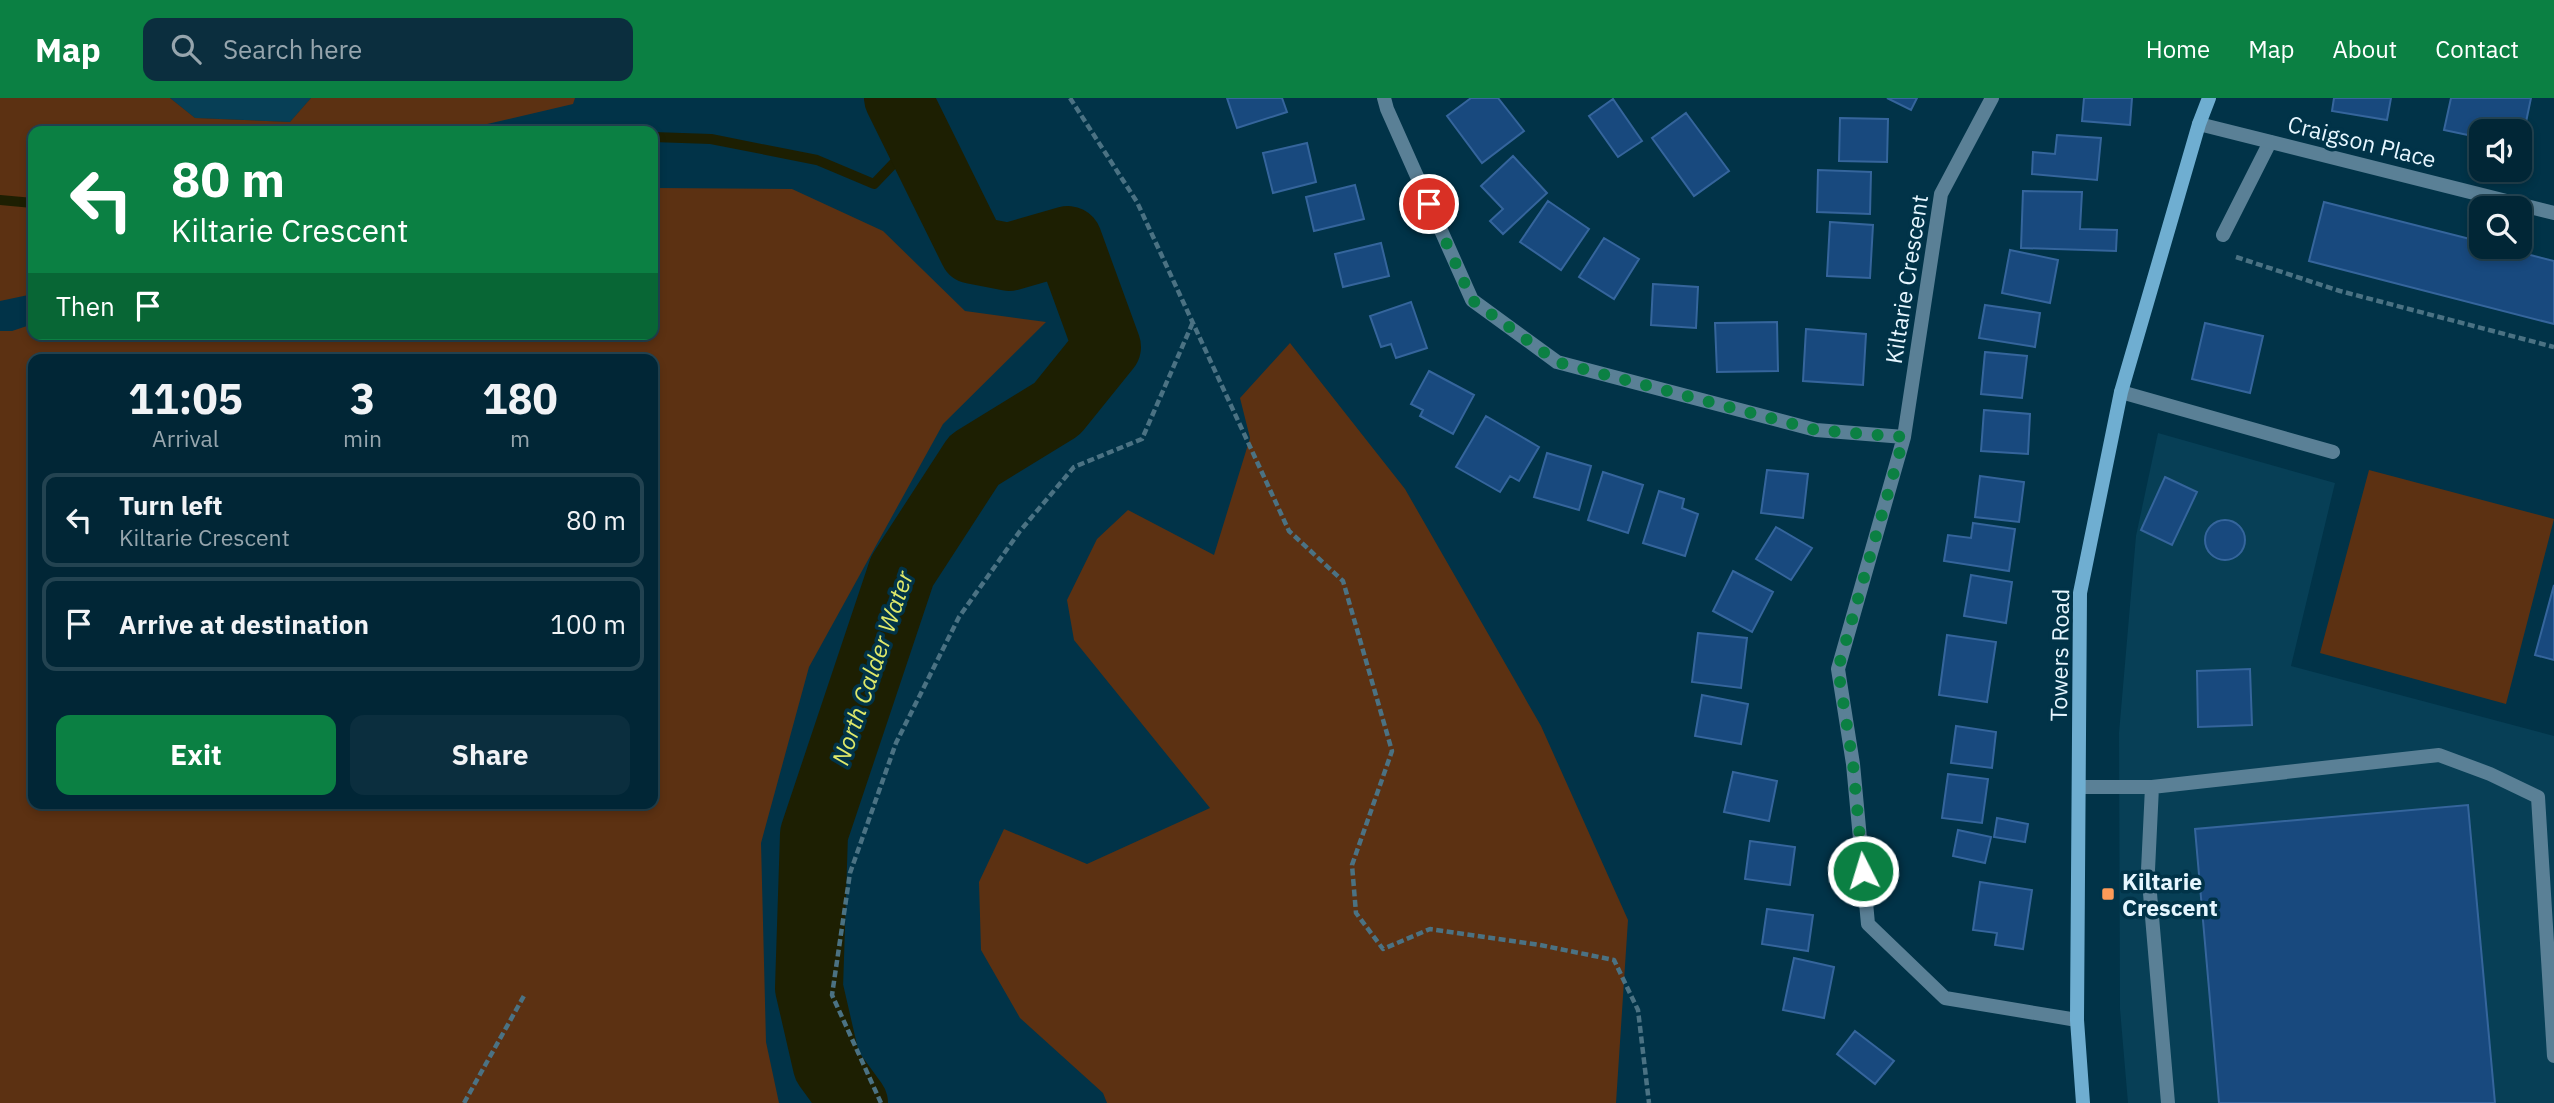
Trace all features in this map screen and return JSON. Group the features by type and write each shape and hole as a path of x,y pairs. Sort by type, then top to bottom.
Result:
{"street":[{"path":"1384,98 1472,300 1557,362 1816,430 1904,437"},
{"name":"Kiltarie Crescent","path":"1992,98 1941,194 1904,437 1838,669 1853,764 1868,924 1945,998 2077,1020"},
{"name":"Towers Road","path":"2082,1103 2077,1020 2080,593 2121,392 2199,124 2209,98"},
{"name":"Craigson Place","path":"2199,124 2554,213"},
{"path":"2223,235 2270,142"},
{"path":"2121,392 2333,452"},
{"path":"2079,787 2152,787 2439,755 2490,774 2538,797 2554,796"},
{"path":"2152,787 2148,870 2168,1103"},
{"path":"2538,797 2554,1056"}],"path":[{"path":"1070,98 1137,202 1289,531 1343,581 1392,751 1352,865 1356,913 1383,949 1430,929 1539,944 1614,960 1638,1010 1649,1103"},
{"path":"2223,235 2236,258 2340,291 2554,347"},
{"path":"881,1103 832,995 850,873 896,743 959,617 1020,531 1074,467 1142,439 1193,321"},
{"path":"464,1103 525,993"}],"shaded area":[{"path":"0,98 170,98 195,118 290,122 311,98 575,98 573,104 478,126 28,126 28,295 0,301"},
{"path":"170,98 311,98 290,122 195,118"},
{"path":"658,188 792,189 883,231 965,311 1046,322 943,424 809,667 761,843 766,1042 779,1103 0,1103 0,331 12,331 28,326 28,340 658,340"},
{"path":"1290,343 1405,489 1541,726 1628,920 1616,1103 1107,1103 1103,1093 1020,1018 981,950 979,882 1004,829 1087,864 1210,808 1074,640 1067,600 1097,539 1128,510 1214,555 1250,438 1240,398"},
{"path":"2158,433 2335,483 2291,666 2554,736 2554,1103 2128,1103 2120,1009 2119,733 2136,536"},
{"path":"2369,470 2554,519 2506,704 2320,653"}],"building":[{"path":"1227,98 1282,98 1287,112 1237,128"},
{"path":"1471,98 1498,98 1524,131 1482,163 1447,116"},
{"path":"1887,98 1917,98 1911,110"},
{"path":"2084,98 2132,98 2130,125 2082,121"},
{"path":"2334,98 2391,98 2387,120 2332,111"},
{"path":"2451,98 2531,98 2527,119 2469,119 2469,135 2444,130"},
{"path":"1613,99 1642,141 1618,157 1589,116"},
{"path":"1686,113 1729,171 1694,196 1652,138"},
{"path":"1840,118 1888,119 1887,162 1839,161"},
{"path":"2057,135 2101,138 2097,180 2032,174 2033,152 2055,154"},
{"path":"1307,143 1316,182 1273,193 1263,153"},
{"path":"1513,156 1547,193 1503,234 1490,221 1503,209 1481,186"},
{"path":"1818,170 1871,172 1870,214 1817,212"},
{"path":"1355,185 1364,219 1314,231 1306,197"},
{"path":"2023,191 2082,192 2080,229 2117,230 2116,251 2021,248"},
{"path":"1548,201 1589,229 1561,270 1520,242"},
{"path":"2324,202 2469,239 2469,259 2532,259 2532,255 2554,261 2554,324 2309,261"},
{"path":"1830,222 1873,225 1870,278 1827,276"},
{"path":"1604,238 1639,259 1614,299 1579,277"},
{"path":"1381,243 1389,276 1343,287 1335,254"},
{"path":"2010,250 2058,260 2050,303 2002,293"},
{"path":"1653,284 1698,287 1696,328 1651,325"},
{"path":"1411,302 1427,348 1396,358 1391,344 1381,347 1370,316"},
{"path":"1985,305 2040,313 2035,347 1979,338"},
{"path":"1777,322 1778,371 1717,372 1715,323"},
{"path":"2205,323 2263,336 2250,393 2192,379"},
{"path":"1806,329 1866,334 1863,385 1803,381"},
{"path":"1985,352 2027,356 2022,398 1981,394"},
{"path":"1429,371 1474,395 1453,434 1420,416 1423,410 1411,404"},
{"path":"1984,410 2030,414 2028,454 1981,451"},
{"path":"1486,416 1539,447 1519,481 1510,476 1500,492 1456,467"},
{"path":"1547,453 1591,466 1579,510 1534,497"},
{"path":"1767,470 1808,474 1803,518 1761,513"},
{"path":"1603,472 1643,485 1628,533 1588,520"},
{"path":"1980,476 2024,482 2019,522 1975,517"},
{"path":"2165,477 2197,492 2172,545 2141,530"},
{"path":"1659,491 1684,499 1682,508 1698,514 1685,556 1643,543"},
{"path":"2225,520 2239,526 2245,540 2239,554 2225,560 2211,554 2205,540 2211,526"},
{"path":"1973,523 2015,529 2009,571 1944,561 1948,535 1971,538"},
{"path":"1776,527 1812,548 1791,580 1756,559"},
{"path":"1733,571 1773,592 1752,632 1713,611"},
{"path":"1971,575 2012,582 2006,623 1964,616"},
{"path":"2554,585 2554,660 2535,655"},
{"path":"1698,633 1747,638 1741,688 1692,682"},
{"path":"1947,635 1996,642 1987,702 1939,695"},
{"path":"2250,669 2252,725 2198,727 2197,671"},
{"path":"1702,695 1748,704 1741,744 1695,736"},
{"path":"1956,726 1996,732 1992,768 1951,763"},
{"path":"1733,772 1777,781 1769,821 1724,812"},
{"path":"1948,774 1988,779 1982,823 1942,818"},
{"path":"2468,805 2495,1103 2219,1103 2195,829"},
{"path":"1997,818 2028,824 2025,842 1994,837"},
{"path":"1958,830 1991,837 1985,863 1953,856"},
{"path":"1750,841 1795,847 1790,885 1745,879"},
{"path":"1980,882 2032,890 2023,949 1995,945 1997,933 1973,930"},
{"path":"1767,909 1813,915 1808,951 1762,944"},
{"path":"1794,958 1834,967 1824,1018 1783,1010"},
{"path":"1855,1031 1894,1061 1875,1084 1837,1054"}],"waterway":[{"name":"North Calder Water","path":"854,1103 827,1066 809,988 814,834 902,571 974,460 1057,409 1107,347 1068,240 1009,257 973,250 898,98"},
{"path":"658,137 711,139 817,160 874,184 917,139"},
{"path":"0,200 28,203"}],"place":[{"name":"Kiltarie Crescent","path":"2108,894"}],"route":[{"path":"1429,204 1472,300 1557,362 1816,430 1904,437 1838,669 1853,764 1863,871"}]}
